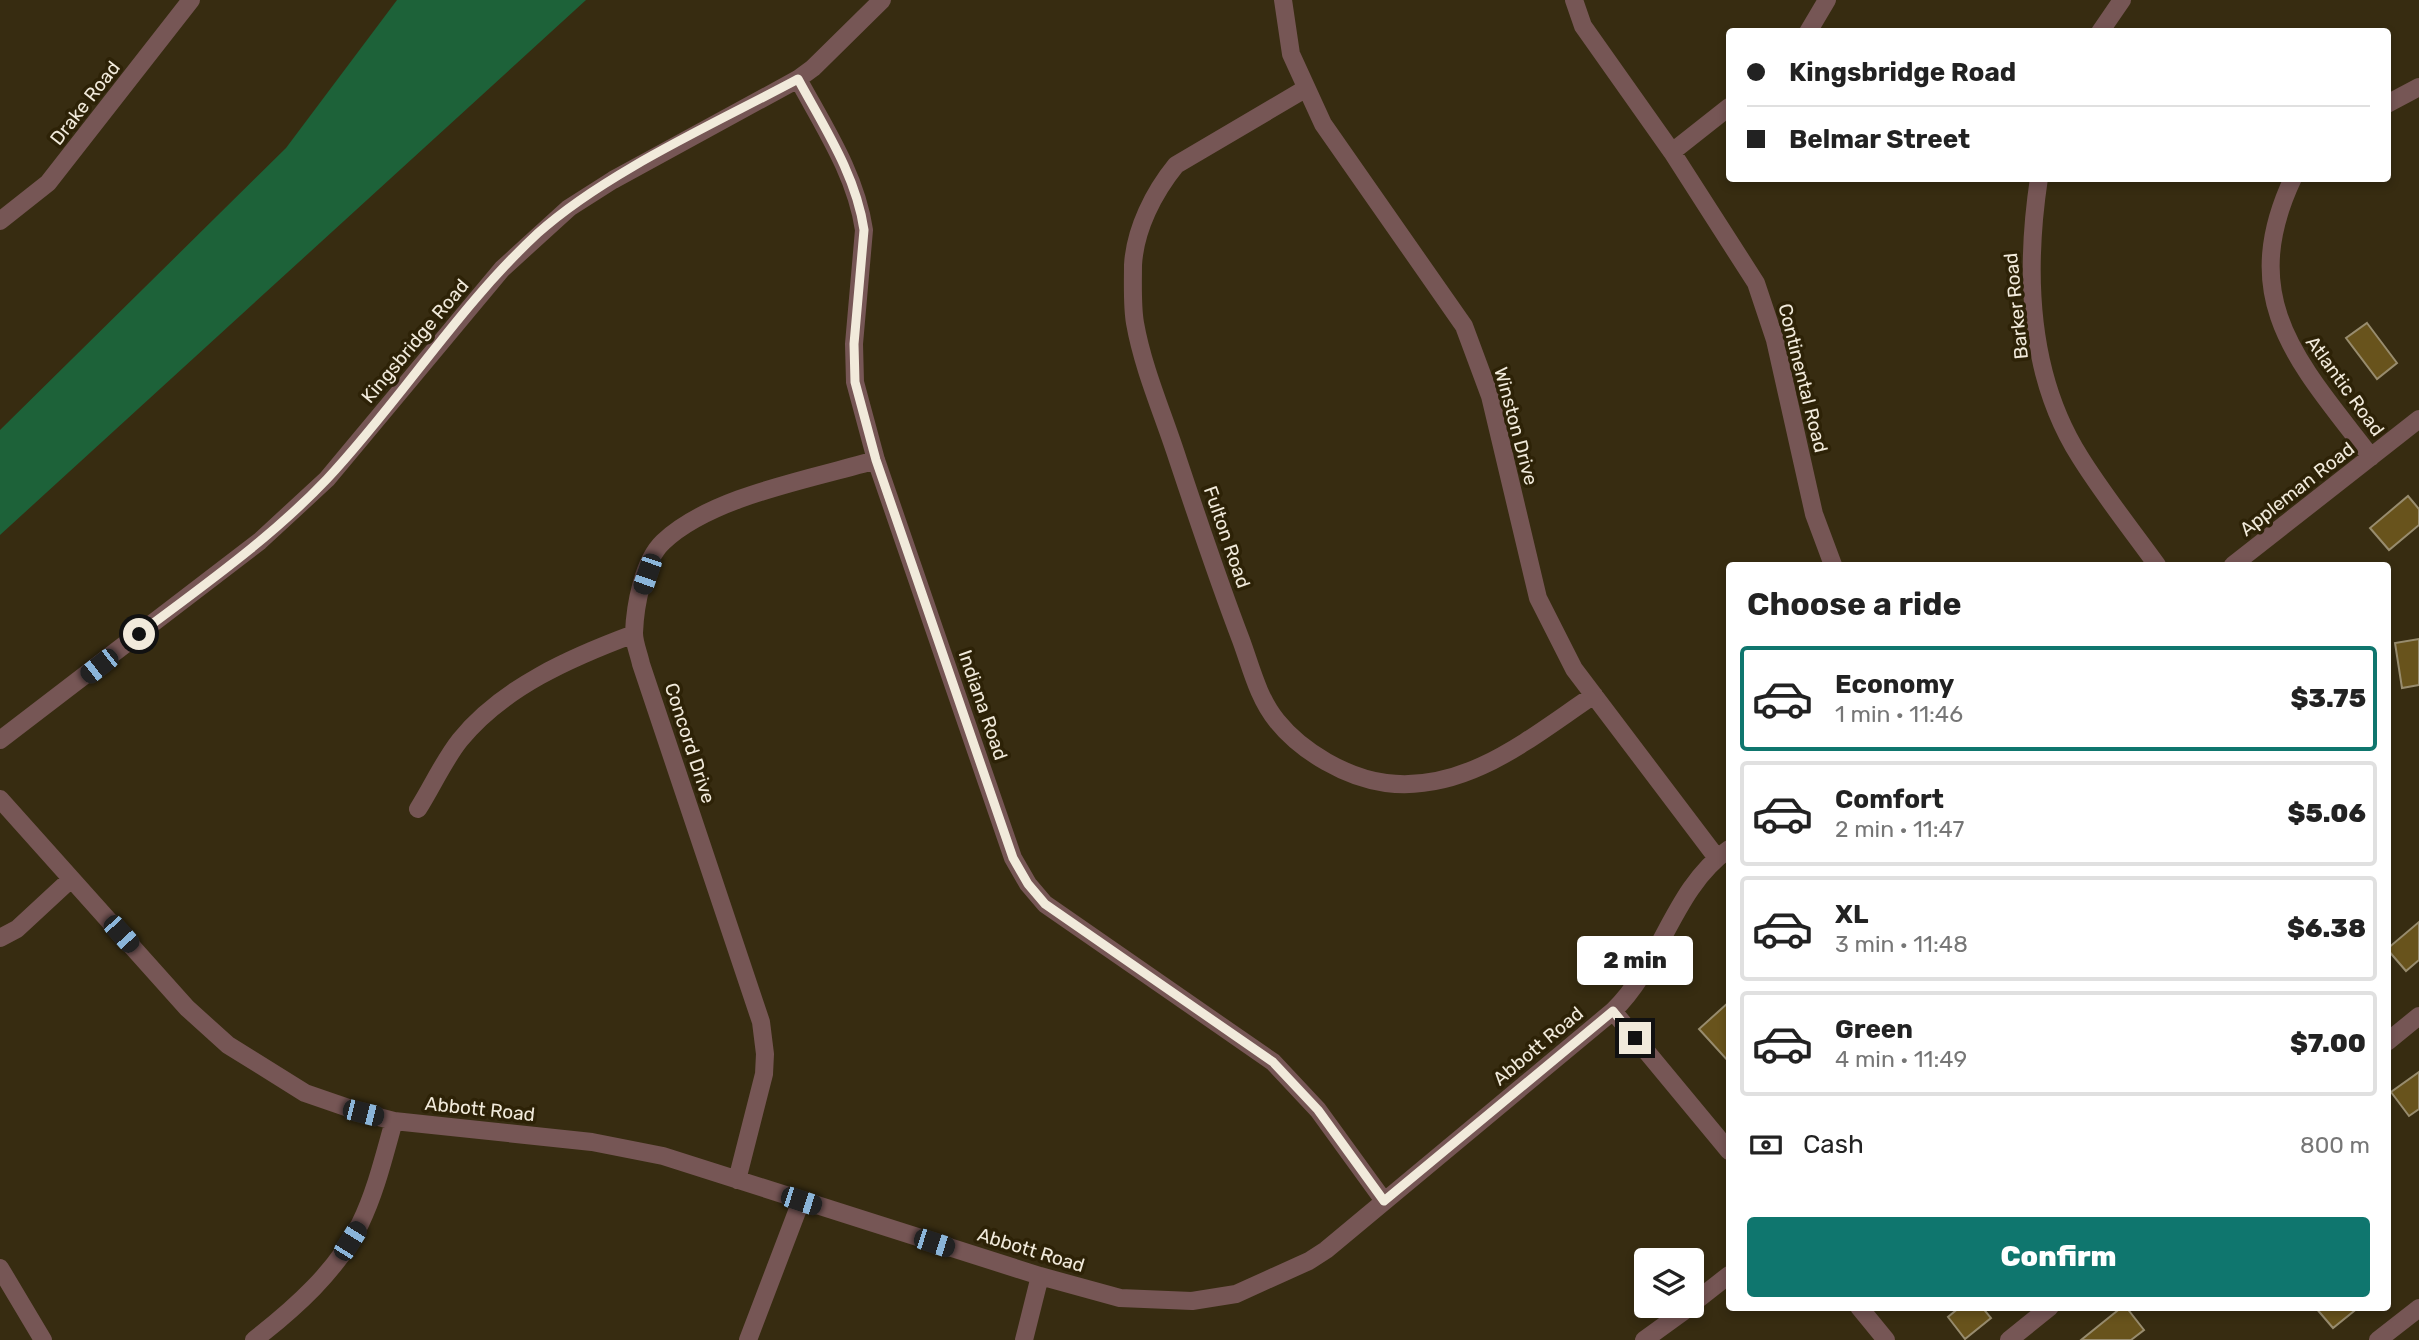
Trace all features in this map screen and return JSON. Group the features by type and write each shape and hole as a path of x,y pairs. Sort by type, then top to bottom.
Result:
{"street":[{"name":"Drake Road","path":"0,221 48,183 191,0"},
{"name":"Kingsbridge Road","path":"0,740 260,541 327,479 502,269 548,225 613,180 798,79 813,68 882,0"},
{"name":"Winston Drive","path":"1283,0 1292,54 1322,124 1464,326 1490,396 1538,598 1574,669 1723,853"},
{"name":"Continental Road","path":"1574,0 1583,26 1672,152 1756,283 1775,340 1814,514 1832,562"},
{"path":"1810,28 1827,0"},
{"path":"2103,28 2122,0"},
{"name":"Indiana Road","path":"798,79 850,177 861,211 864,230 854,344 855,382 876,460 1013,858 1028,884 1045,904 1273,1062 1318,1110 1384,1201"},
{"path":"2391,102 2419,87"},
{"name":"Fulton Road","path":"1306,89 1176,165 1160,184 1143,223 1133,263 1135,323 1153,385 1216,574 1263,699 1278,722 1321,758 1362,778 1421,784 1462,776 1502,757 1594,695"},
{"path":"1672,152 1726,109"},
{"name":"Barker Road","path":"2039,182 2029,267 2042,362 2060,420 2079,456 2155,562"},
{"name":"Atlantic Road","path":"2291,182 2275,223 2269,271 2271,297 2289,345 2371,457"},
{"name":"Appleman Road","path":"2237,562 2419,419"},
{"name":"Concord Drive","path":"737,1180 764,1074 765,1054 761,1022 641,664 634,634 641,591 652,558 662,543 696,517 727,504 876,460"},
{"path":"418,809 460,741 489,711 544,673 589,650 634,634"},
{"name":"Abbott Road","path":"0,799 187,1008 228,1045 305,1093 394,1121 592,1142 663,1156 1040,1276 1120,1298 1192,1301 1236,1294 1309,1261 1613,1011 1628,996 1662,944 1688,889 1723,853"},
{"path":"0,938 17,929 71,879"},
{"path":"1613,1011 1726,1147"},
{"path":"2391,1039 2419,1016"},
{"path":"254,1340 285,1316 341,1256 360,1226 376,1185 394,1121"},
{"path":"748,1340 801,1201"},
{"path":"0,1268 43,1340"},
{"path":"1024,1340 1040,1276"},
{"path":"1704,1295 1726,1277"},
{"path":"2378,1340 2419,1308"},
{"path":"1861,1311 1885,1340"},
{"path":"2009,1340 2045,1311"},
{"path":"1644,1340 1674,1318"}],"green space":[{"path":"397,0 586,0 0,535 0,430 286,148"}],"building":[{"path":"2367,323 2397,363 2377,379 2346,338"},
{"path":"2408,496 2419,509 2419,525 2389,550 2370,528"},
{"path":"2419,639 2419,685 2402,688 2395,643"},
{"path":"2419,922 2419,960 2406,971 2391,954 2391,946"},
{"path":"1726,1005 1726,1059 1699,1029"},
{"path":"2419,1072 2419,1109 2409,1116 2391,1092"},
{"path":"1955,1311 1985,1311 1991,1318 1965,1339 1948,1317"},
{"path":"2117,1311 2129,1311 2144,1330 2131,1340 2081,1340"},
{"path":"2318,1311 2354,1311 2333,1328"}],"route":[{"path":"139,634 260,541 327,479 502,269 538,233 569,208 613,180 798,79 850,177 861,211 864,230 854,344 855,382 876,460 1013,858 1028,884 1045,904 1114,954 1225,1026 1273,1062 1318,1110 1384,1201 1613,1011 1635,1038"}]}
